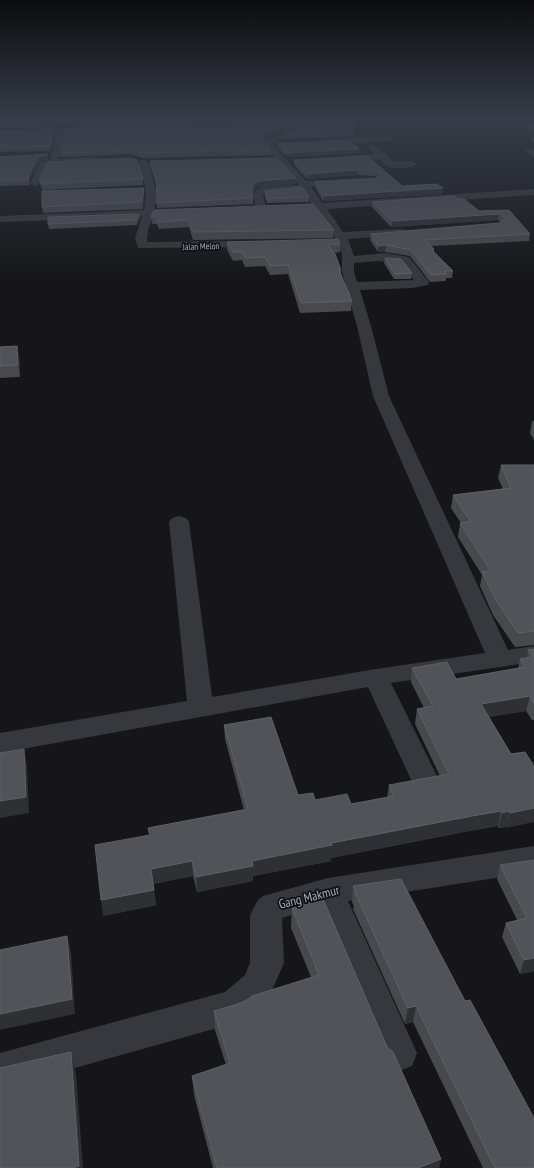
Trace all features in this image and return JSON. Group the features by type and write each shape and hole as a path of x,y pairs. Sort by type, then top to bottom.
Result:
{"street":[{"path":"35,183 40,173"},
{"path":"148,173 151,189 149,213"},
{"path":"294,173 306,186 348,255 348,272 364,326 381,396 419,483 464,578 476,609 500,659"},
{"path":"136,178 148,177"},
{"path":"272,208 257,208 258,194 263,190 352,180 375,180"},
{"path":"137,189 151,189"},
{"path":"296,207 534,192"},
{"path":"0,219 193,211"},
{"name":"Jalan Melon","path":"149,213 142,231 140,244 146,248 265,244"},
{"path":"338,240 372,234 411,231"},
{"path":"372,234 392,257"},
{"path":"348,260 392,257 405,260 423,282 352,286"},
{"path":"179,522 200,707"},
{"path":"0,743 376,677 534,654"},
{"path":"376,677 424,780"},
{"name":"Gang Makmur","path":"0,1071 235,1006 257,986 267,963 268,933 266,920 269,910 274,906 300,897 328,891 534,859"},
{"path":"328,891 400,1053"}],"building":[{"path":"0,173 30,173 28,177 29,180 0,181"},
{"path":"42,173 141,173 143,179 41,184 41,179 39,179"},
{"path":"154,173 291,173 296,178 258,181 252,187 253,198 156,203 157,183"},
{"path":"306,173 326,173 307,174"},
{"path":"379,173 386,173 402,186 437,184 443,188 323,196 315,182 375,179 382,174"},
{"path":"302,187 309,197 267,199 265,191"},
{"path":"144,188 142,202 42,207 42,191"},
{"path":"454,196 458,199 464,199 479,211 509,210 530,234 425,240 434,249 432,250 453,271 444,271 446,274 431,275 411,250 386,245 378,246 371,234 499,223 506,218 499,214 392,221 372,202"},
{"path":"313,204 334,230 193,232 188,220 158,222 156,217 151,217 154,210"},
{"path":"139,214 137,220 48,224 48,217"},
{"path":"338,239 340,244 327,245 335,254 341,270 339,270 352,301 301,303 288,265 270,266 265,257 245,258 242,252 233,252 227,242"},
{"path":"385,258 401,259 412,273 395,274"},
{"path":"17,346 18,365 0,366 0,347"},
{"path":"501,465 534,465 534,631 518,633 496,600 482,572 491,571 460,523 471,522 453,495 511,488"},
{"path":"534,649 534,704 530,696 481,704 511,754 525,752 534,766 534,808 510,813 509,811 502,813 501,811 472,816 331,843 332,845 252,861 253,866 196,877 192,861 151,869 154,890 101,900 95,845 150,835 148,828 248,809 224,725 271,717 298,795 313,793 315,800 347,794 351,804 394,796 389,785 449,774 417,709 433,706 412,668 447,662 456,679 525,667 520,659 533,657 528,650"},
{"path":"24,749 26,797 0,801 0,753"},
{"path":"534,860 534,958 524,960 506,923 527,918 500,865"},
{"path":"401,879 465,1001 470,1000 534,1118 534,1168 495,1168 416,1006 408,1008 353,886"},
{"path":"323,899 387,1047 393,1052 441,1159 418,1168 217,1168 192,1076 230,1063 214,1011 235,1005 252,996 319,975 292,908"},
{"path":"67,936 72,999 0,1014 0,950"},
{"path":"71,1052 79,1166 72,1168 0,1168 0,1068"}]}
